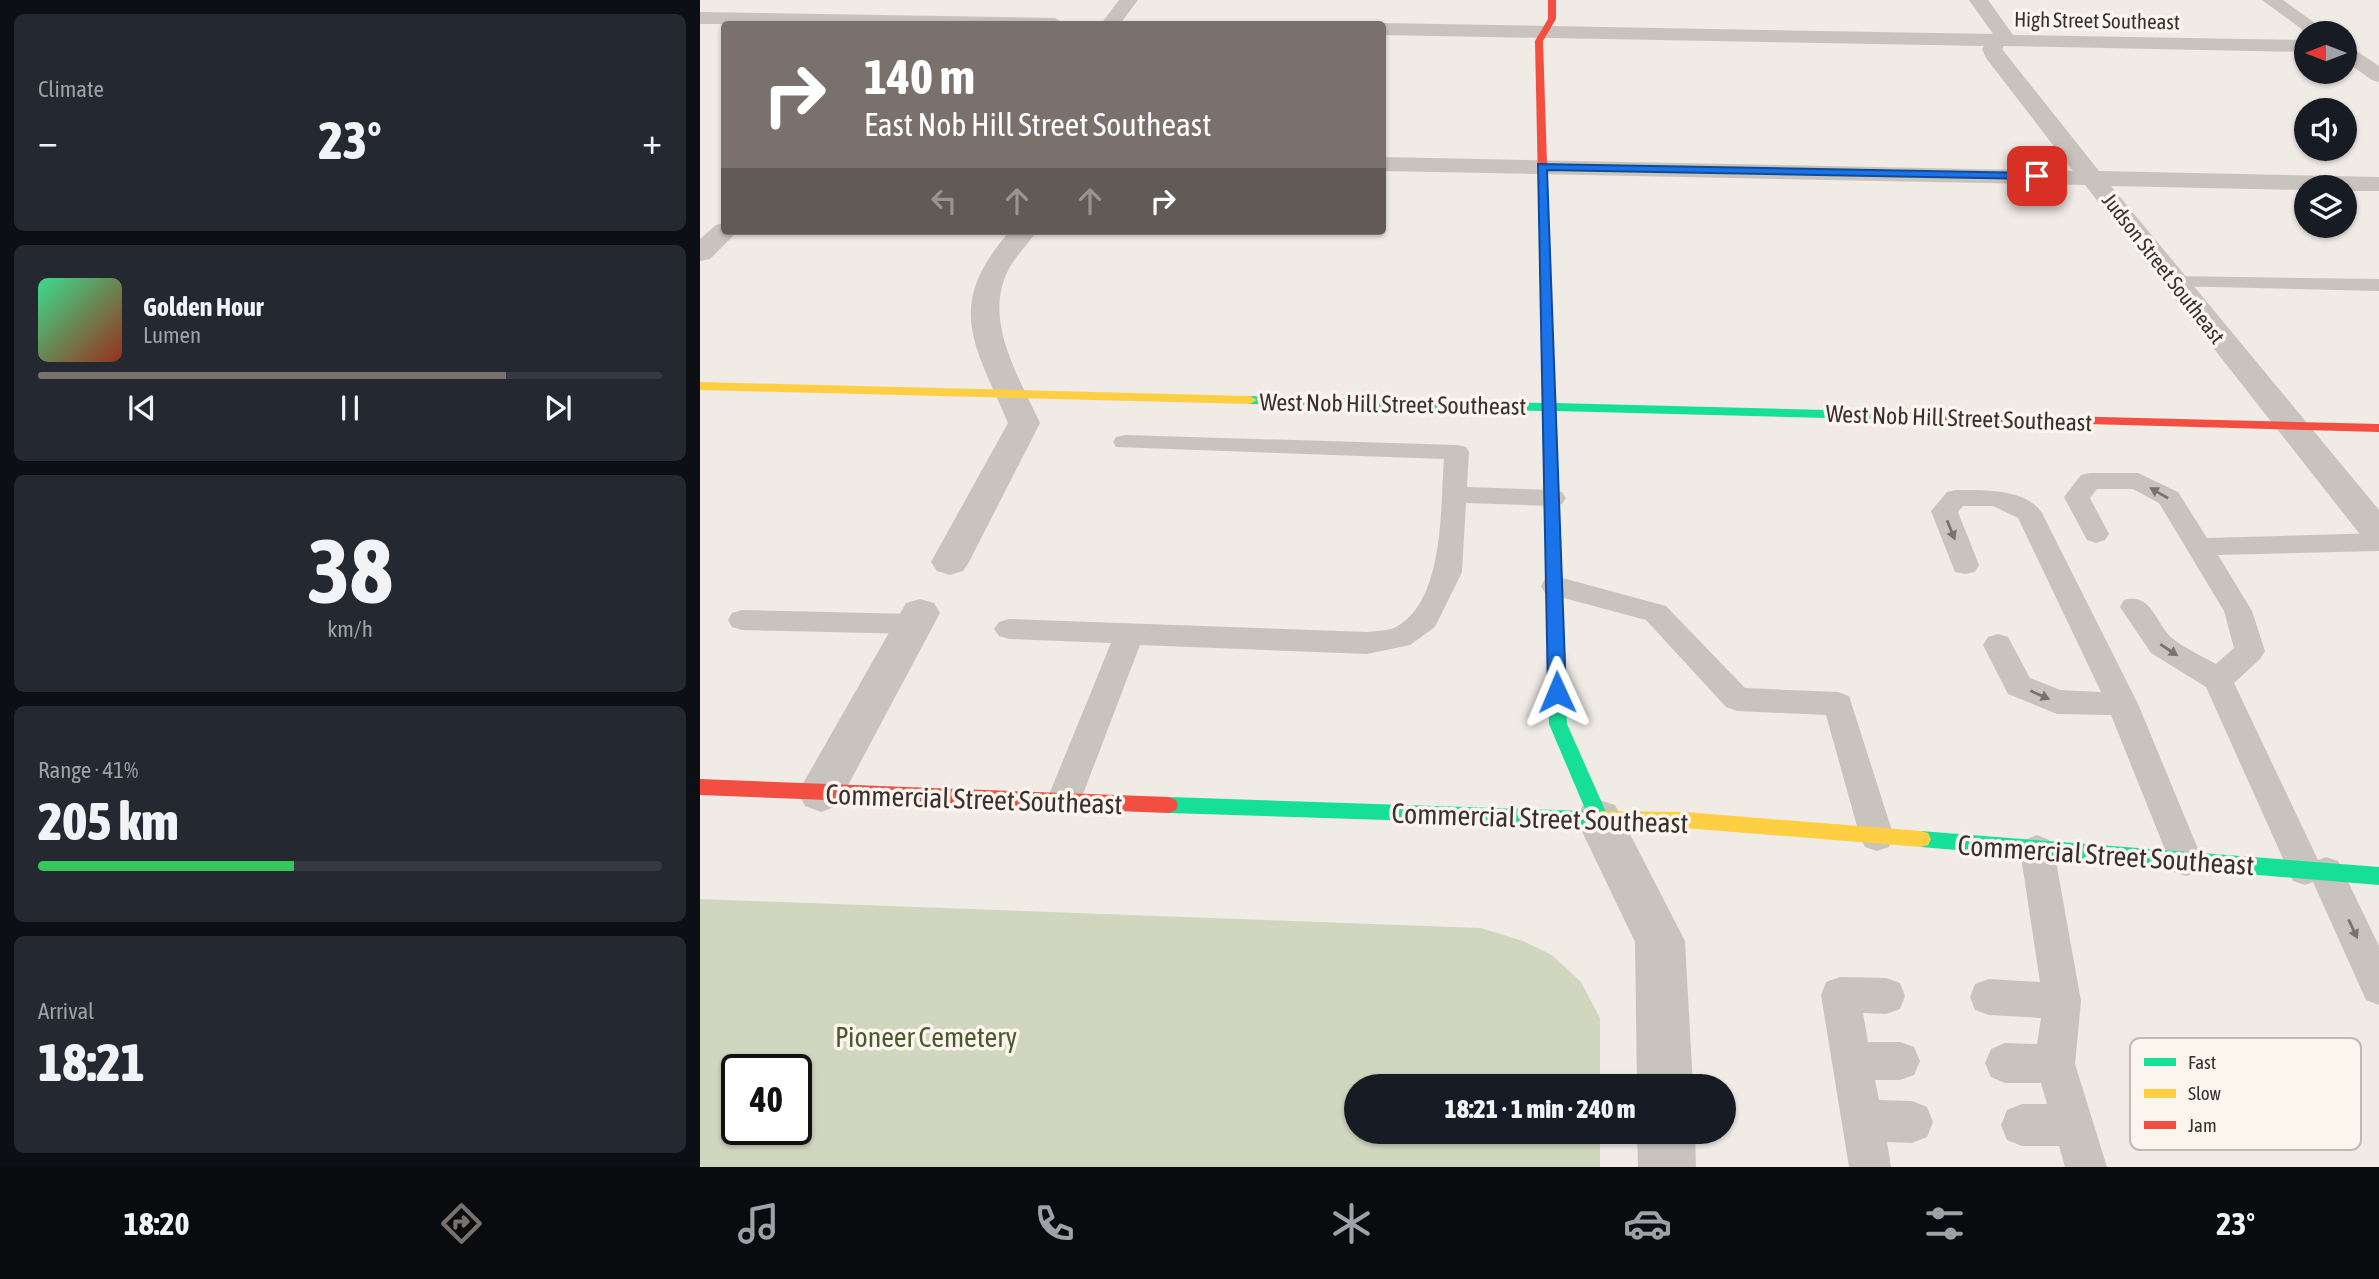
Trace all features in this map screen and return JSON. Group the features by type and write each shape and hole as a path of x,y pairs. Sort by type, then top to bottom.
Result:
{"street":[{"path":"1112,21 1129,0"},
{"path":"1552,0 1552,19 1539,41 1558,724 1599,819 1660,941 1665,1074"},
{"name":"Judson Street Southeast","path":"1978,0 2003,30 2000,41 1992,50 1993,54 2290,427 2379,534"},
{"path":"2271,0 2302,21"},
{"path":"700,18 832,21"},
{"name":"High Street Southeast","path":"1386,29 2294,46"},
{"path":"2357,60 2379,76"},
{"path":"1386,164 2379,184"},
{"path":"700,253 721,235"},
{"path":"950,562 1024,423 987,336 982,308 988,282 1012,243 1020,235"},
{"name":"West Nob Hill Street Southeast","path":"700,386 1013,396 2379,428"},
{"path":"821,793 917,619"},
{"name":"Commercial Street Southeast","path":"700,787 1063,802 1685,821 2379,876"},
{"path":"1666,1144 1667,1167"}],"lane":[{"path":"2175,282 2379,285"},
{"path":"1009,629 1367,643 1400,638 1425,620 1448,572 1457,452 1125,442"},
{"path":"2096,534 2077,497 2090,481 2138,481 2169,498 2238,611 2250,651 2218,680"},
{"path":"1454,495 1553,498"},
{"path":"1965,565 1944,511 1956,498 1997,498 2029,513 2122,704 2186,861"},
{"path":"2199,547 2379,542"},
{"path":"1555,586 1656,612 1737,699 1838,704 1877,837"},
{"path":"2134,607 2161,646 2218,680 2379,987"},
{"path":"741,620 917,619"},
{"path":"1063,802 1129,634"},
{"path":"1998,645 2019,686 2057,702 2122,704"},
{"path":"2037,850 2062,1001 2055,1064 2086,1167"},
{"path":"1870,1167 1840,995 1886,996"},
{"path":"1989,997 2062,1001"},
{"path":"1852,1061 1900,1061"},
{"path":"2006,1063 2055,1064"},
{"path":"1862,1120 1912,1122"},
{"path":"2022,1125 2074,1125"}],"green space":[{"name":"Pioneer Cemetery","path":"700,899 1481,928 1523,941 1552,955 1581,982 1600,1018 1600,1074 1344,1074 1344,1144 1600,1144 1600,1167 700,1167"}],"traffic: fast":[{"path":"1548,377 1558,724 1599,819"},
{"path":"1250,400 1905,416"},
{"path":"1169,805 1602,819"},
{"path":"1921,839 2379,876"}],"traffic: slow":[{"path":"700,386 1250,400"},
{"path":"1602,819 1685,820 1921,839"}],"traffic: jam":[{"path":"1548,377 1539,41 1552,19 1552,0"},
{"path":"1905,416 2379,428"},
{"path":"700,787 1169,805"}],"route":[{"path":"1557,692 1542,167 2037,176"}]}
